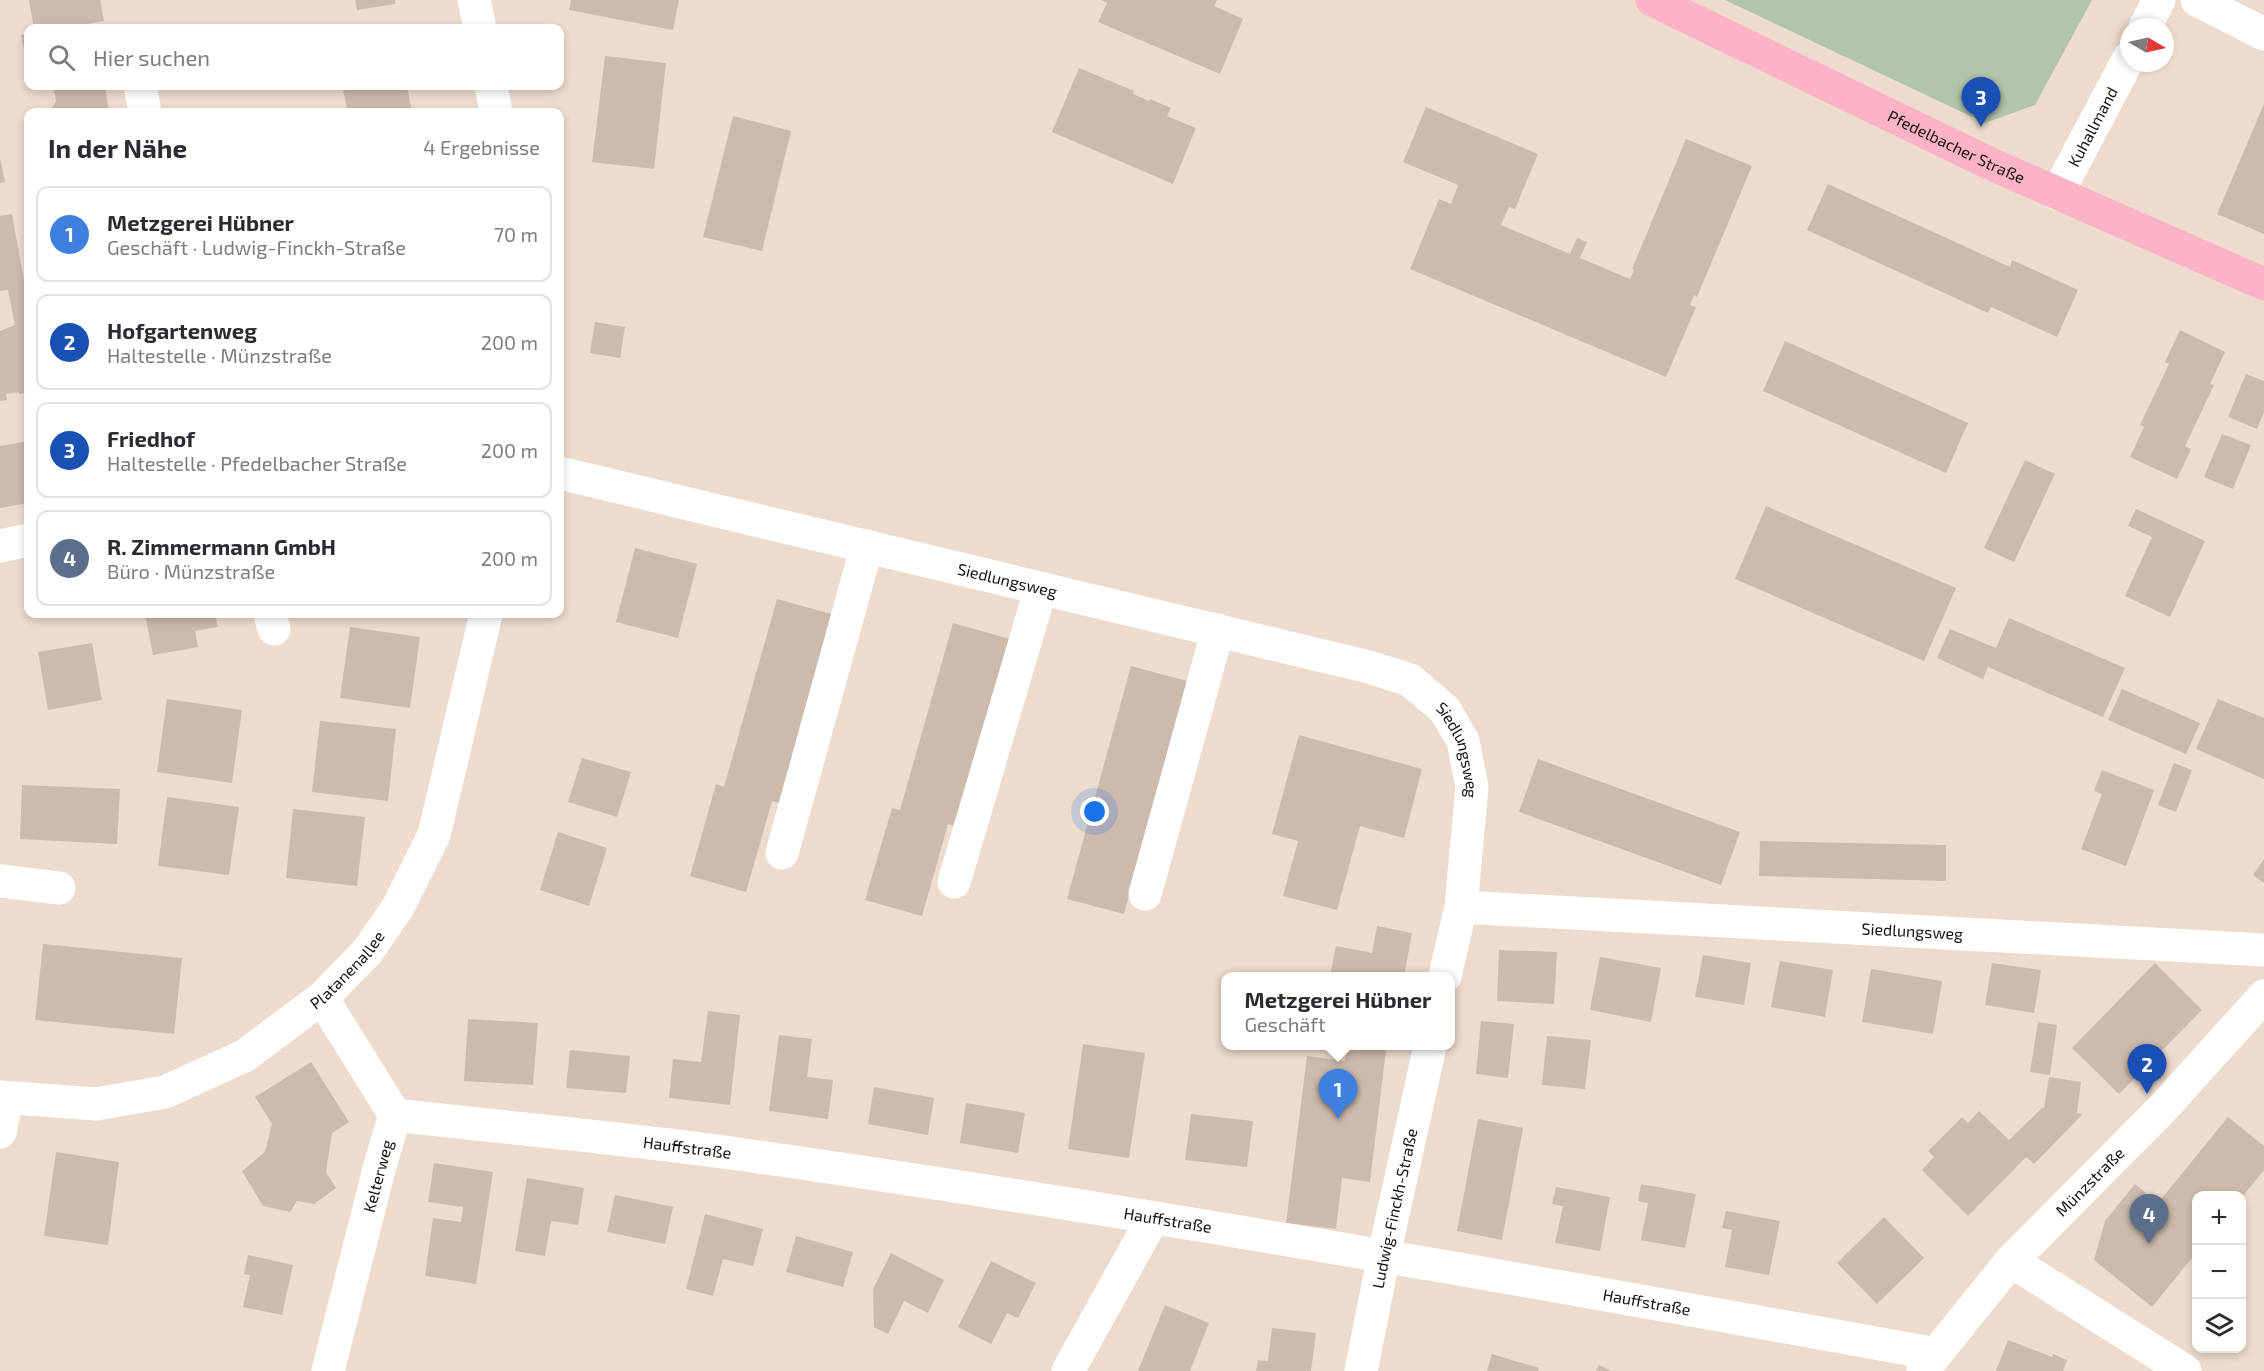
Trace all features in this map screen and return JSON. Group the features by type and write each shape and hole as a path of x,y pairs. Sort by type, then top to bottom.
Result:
{"main road":[{"name":"Pfedelbacher Straße","path":"1652,0 2057,194 2264,284"}],"street":[{"path":"474,0 479,24"},
{"path":"2150,18 2159,0"},
{"path":"2197,0 2264,34"},
{"name":"Kuhallmand","path":"2057,194 2122,72"},
{"path":"141,90 144,108"},
{"path":"492,90 495,108"},
{"name":"Siedlungsweg","path":"564,474 1218,630 1369,667 1410,680 1445,710 1463,741 1472,787 1461,907 2264,950"},
{"path":"0,546 24,541"},
{"path":"782,853 867,546"},
{"path":"954,882 1041,588"},
{"name":"Platanenallee","path":"3,1097 96,1104 165,1092 244,1056 322,998 367,952 398,907 434,835 485,618"},
{"path":"1145,894 1218,630"},
{"path":"0,881 59,888"},
{"path":"1446,972 1461,907"},
{"name":"Münzstraße","path":"1929,1363 2011,1261 2163,1108 2264,996"},
{"path":"322,998 395,1115"},
{"name":"Ludwig-Finckh-Straße","path":"1361,1371 1429,1050"},
{"path":"0,1132 3,1097"},
{"name":"Hauffstraße","path":"395,1115 735,1153 1384,1255 1929,1363"},
{"name":"Kelterweg","path":"328,1371 379,1169 395,1115"},
{"path":"1068,1371 1153,1218"},
{"path":"2011,1261 2185,1371"}],"green space":[{"path":"1725,0 2092,0 2035,105 1985,123"}],"building":[{"path":"29,0 100,0 104,21 87,24 33,24"},
{"path":"355,0 395,0 395,4 357,10"},
{"path":"571,0 679,0 673,30 569,10"},
{"path":"1101,0 1217,0 1214,6 1243,19 1220,74 1098,22 1107,3"},
{"path":"605,56 666,63 654,169 592,162"},
{"path":"1079,68 1134,91 1133,94 1149,101 1150,99 1171,108 1167,116 1196,128 1173,184 1052,132"},
{"path":"54,90 106,90 108,108 52,108 56,101"},
{"path":"343,90 408,90 411,108 347,108"},
{"path":"2264,104 2264,234 2217,214"},
{"path":"1426,107 1538,154 1515,209 1509,207 1501,225 1570,254 1577,238 1587,242 1580,258 1630,279 1634,270 1632,269 1686,139 1752,166 1697,297 1694,295 1690,305 1696,307 1666,377 1410,269 1439,199 1451,204 1458,185 1403,162"},
{"path":"733,116 791,131 762,251 703,237"},
{"path":"0,158 5,182 0,183"},
{"path":"1828,184 2010,267 2012,260 2078,290 2057,337 1991,307 1988,313 1807,230"},
{"path":"12,214 24,281 24,393 6,394 7,400 0,401 0,331 15,325 8,290 0,291 0,216"},
{"path":"595,322 625,327 620,358 590,353"},
{"path":"2180,330 2225,352 2210,384 2214,385 2185,446 2191,449 2177,479 2130,457 2144,427 2140,425 2169,364 2165,362"},
{"path":"1785,341 1968,423 1946,473 1763,391"},
{"path":"2246,374 2264,381 2264,412 2257,429 2228,417"},
{"path":"2222,434 2251,445 2233,489 2204,477"},
{"path":"24,442 24,504 0,508 0,446"},
{"path":"2025,460 2055,474 2014,562 1984,548"},
{"path":"1766,506 1956,588 1924,661 1735,579"},
{"path":"2136,509 2205,541 2170,617 2125,596 2152,537 2128,526"},
{"path":"635,548 697,564 678,638 616,622"},
{"path":"777,599 835,615 781,803 772,801 746,892 690,876 716,784 724,787"},
{"path":"146,618 216,618 218,627 195,631 198,647 153,655"},
{"path":"2009,618 2125,668 2103,717 1988,667 1983,679 1937,658 1950,629 1996,648"},
{"path":"953,623 1010,639 957,827 948,824 922,916 865,900 892,808 900,810"},
{"path":"350,627 420,637 410,708 340,698"},
{"path":"92,643 102,700 48,710 38,652"},
{"path":"1131,666 1187,681 1124,914 1067,899"},
{"path":"2122,689 2200,723 2186,754 2108,720"},
{"path":"167,699 242,710 232,783 157,772"},
{"path":"2218,699 2264,718 2264,779 2196,749"},
{"path":"320,721 396,729 388,801 312,792"},
{"path":"1299,735 1422,769 1404,838 1360,826 1337,910 1283,896 1298,841 1272,834"},
{"path":"582,758 631,772 617,817 568,802"},
{"path":"1538,759 1740,832 1721,885 1519,812"},
{"path":"2174,763 2192,770 2176,812 2158,805"},
{"path":"2102,770 2154,790 2126,866 2081,849 2102,794 2094,791"},
{"path":"22,785 120,789 117,844 20,839"},
{"path":"167,797 239,807 229,875 158,866"},
{"path":"293,809 365,817 357,886 286,878"},
{"path":"558,832 607,848 589,906 540,890"},
{"path":"1760,841 1946,845 1946,881 1759,876"},
{"path":"2264,859 2264,883 2253,875"},
{"path":"1377,926 1412,933 1405,972 1331,972 1336,946 1372,953"},
{"path":"43,944 182,958 174,1034 35,1020"},
{"path":"1499,950 1557,952 1554,1004 1497,1001"},
{"path":"1703,955 1751,963 1744,1005 1695,997"},
{"path":"1600,957 1661,968 1651,1022 1590,1010"},
{"path":"1780,961 1833,970 1825,1017 1771,1007"},
{"path":"1992,963 2041,970 2034,1013 1985,1005"},
{"path":"2155,963 2202,1010 2119,1094 2072,1048"},
{"path":"1871,969 1942,981 1933,1034 1862,1022"},
{"path":"708,1011 740,1015 730,1105 669,1098 673,1059 701,1062"},
{"path":"468,1019 538,1023 533,1085 464,1081"},
{"path":"1481,1021 1514,1024 1508,1078 1476,1074"},
{"path":"2038,1022 2057,1025 2050,1075 2030,1072"},
{"path":"779,1035 812,1039 807,1077 833,1080 828,1119 769,1111"},
{"path":"1547,1036 1591,1040 1585,1089 1542,1085"},
{"path":"1083,1044 1145,1053 1129,1158 1068,1149"},
{"path":"570,1050 630,1056 626,1093 566,1088"},
{"path":"1346,1050 1386,1050 1370,1182 1342,1178 1336,1229 1286,1223 1307,1056 1345,1061"},
{"path":"311,1062 349,1122 332,1133 326,1172 336,1188 314,1204 297,1201 290,1212 263,1206 242,1171 265,1152 272,1124 255,1097"},
{"path":"2049,1077 2081,1082 2077,1113 2083,1114 2034,1164 2026,1157 1968,1216 1922,1170 1934,1157 1928,1151 1962,1117 1968,1123 1979,1111 2009,1140 2044,1108"},
{"path":"874,1087 934,1098 928,1135 868,1124"},
{"path":"966,1103 1025,1113 1018,1153 960,1143"},
{"path":"1191,1114 1253,1121 1247,1167 1185,1160"},
{"path":"2228,1117 2264,1146 2264,1170 2246,1192 2192,1191 2192,1258 2152,1307 2094,1260 2105,1221 2135,1184 2158,1203"},
{"path":"1478,1119 1523,1128 1502,1240 1457,1231"},
{"path":"56,1152 119,1162 108,1245 44,1236"},
{"path":"434,1163 493,1172 476,1284 425,1276 433,1218 461,1222 463,1207 428,1202"},
{"path":"527,1178 584,1188 578,1225 551,1221 545,1256 515,1251"},
{"path":"1641,1184 1696,1194 1685,1248 1641,1240 1648,1203 1638,1201"},
{"path":"1556,1187 1610,1197 1600,1251 1555,1243 1563,1206 1552,1204"},
{"path":"615,1195 673,1207 665,1244 607,1232"},
{"path":"1726,1211 1780,1221 1769,1275 1725,1267 1732,1230 1722,1228"},
{"path":"705,1214 763,1229 753,1266 723,1259 713,1296 686,1289"},
{"path":"1884,1217 1924,1258 1877,1304 1837,1263"},
{"path":"796,1236 853,1252 843,1287 786,1272"},
{"path":"891,1253 944,1280 928,1313 904,1301 888,1334 874,1327 873,1289"},
{"path":"248,1255 293,1265 282,1315 243,1307 250,1275 244,1274"},
{"path":"991,1261 1036,1283 1018,1318 1007,1313 991,1344 958,1327"},
{"path":"1165,1305 1209,1323 1190,1371 1138,1371"},
{"path":"1272,1328 1316,1333 1311,1371 1256,1371 1258,1360 1268,1361"},
{"path":"2008,1340 2052,1357 2053,1354 2067,1360 2063,1371 1996,1371"},
{"path":"1492,1354 1539,1368 1538,1371 1487,1371"},
{"path":"1599,1365 1611,1371 1596,1371"}],"place":[{"name":"Friedhof","path":"1981,127"},
{"name":"Hofgartenweg","path":"2147,1094"},
{"name":"Metzgerei Hübner","path":"1338,1119"},
{"name":"R. Zimmermann GmbH","path":"2149,1244"}]}
